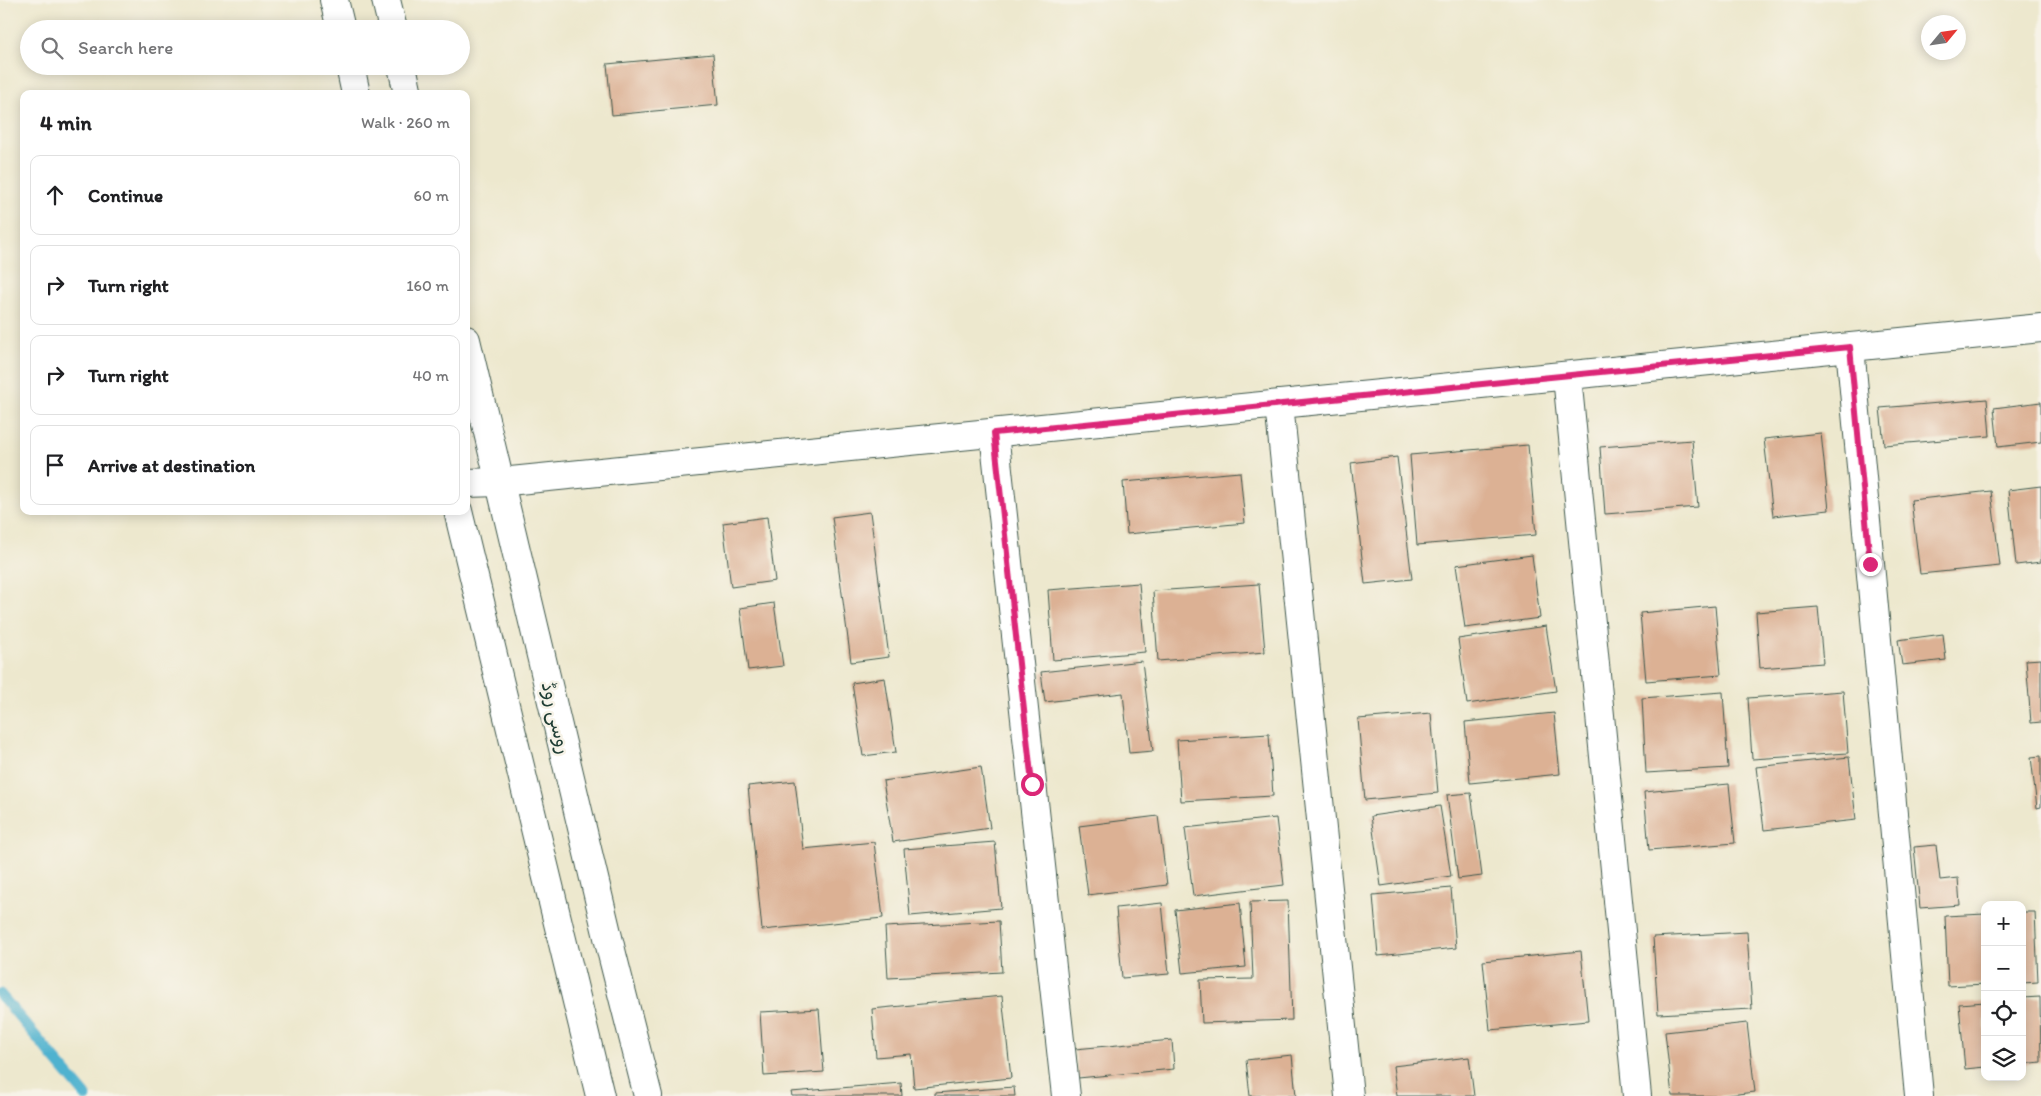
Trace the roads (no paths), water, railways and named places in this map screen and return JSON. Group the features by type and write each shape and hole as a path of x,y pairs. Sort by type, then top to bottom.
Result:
{"street":[{"path":"334,0 339,20"},
{"path":"386,0 391,20"},
{"path":"352,75 355,90"},
{"path":"404,75 407,90"},
{"path":"470,483 500,482 2041,328"},
{"path":"1850,347 1919,1096"},
{"name":"روسی روڈ","path":"470,357 648,1096"},
{"path":"1567,376 1636,1096"},
{"path":"1279,404 1349,1096"},
{"path":"994,433 1066,1096"},
{"path":"459,515 600,1096"}],"waterway":[{"path":"0,994 86,1096"}]}
